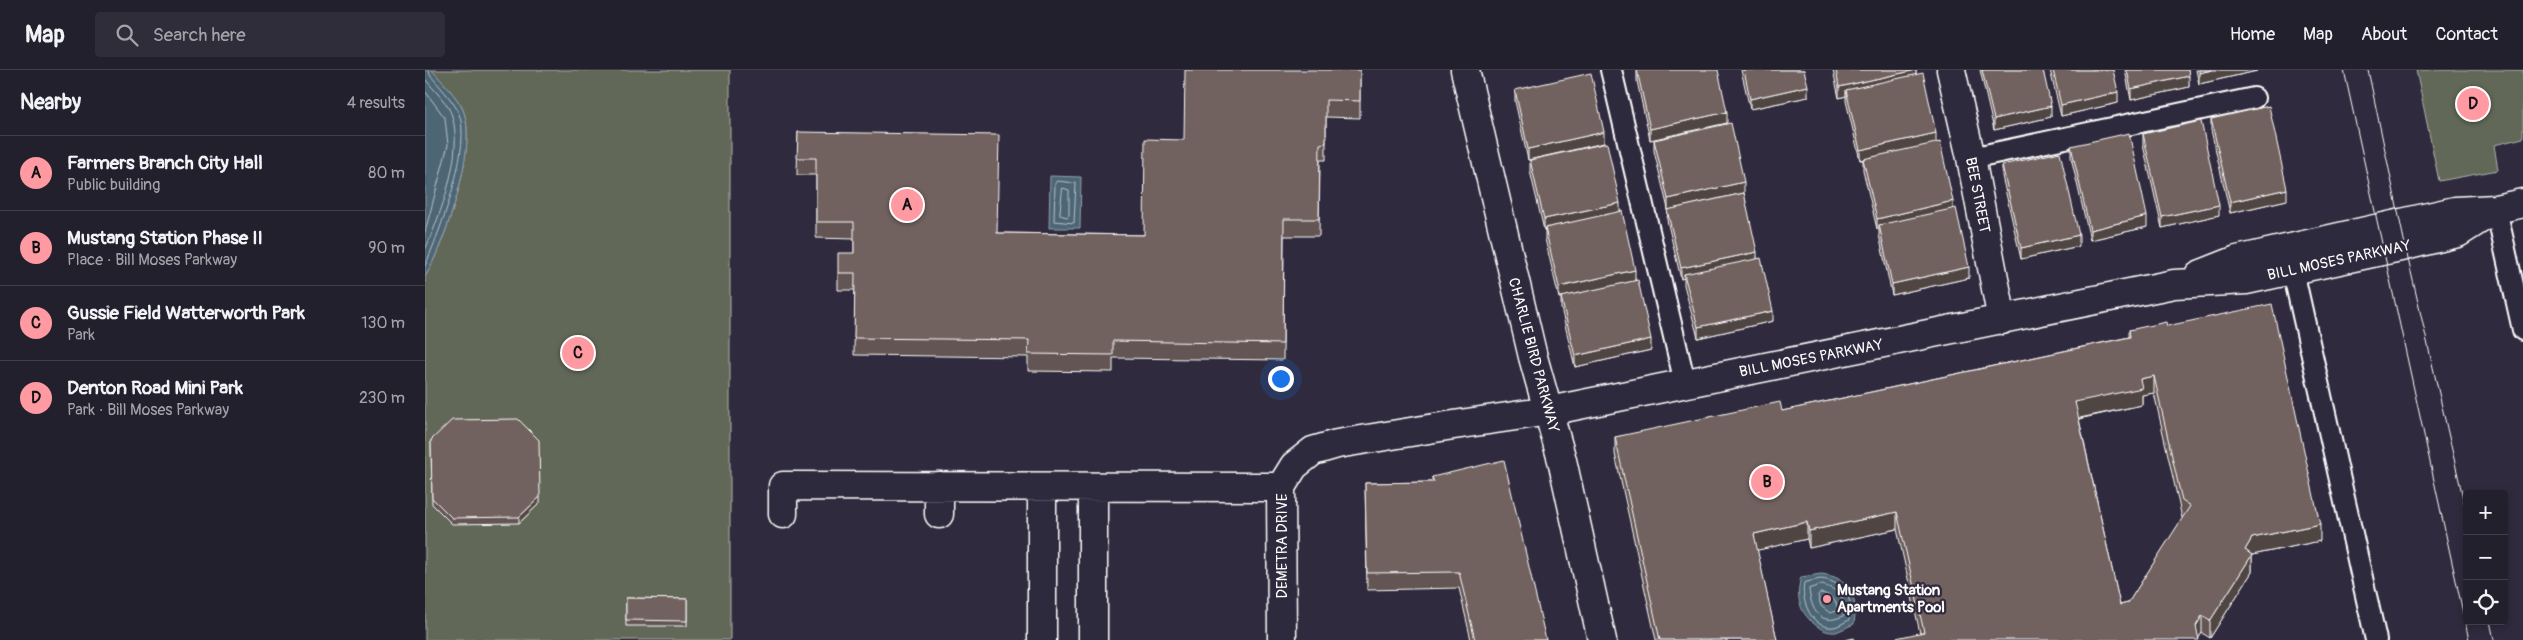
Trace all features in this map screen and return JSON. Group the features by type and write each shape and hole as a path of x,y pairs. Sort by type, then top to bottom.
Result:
{"street":[{"name":"CHARLIE BIRD PARKWAY","path":"1465,70 1533,357 1562,460 1602,640"},
{"name":"BEE STREET","path":"1951,70 1971,158 2002,320"},
{"name":"BILL MOSES PARKWAY","path":"1447,426 1549,411 2002,320 2174,284 2247,258 2455,211 2497,209 2523,203"},
{"name":"BILL MOSES PARKWAY","path":"2174,284 2246,280 2458,233 2497,209"},
{"name":"DEMETRA DRIVE","path":"1282,640 1281,487 1294,466 1313,451 1337,444 1447,426"},
{"path":"783,514 783,486 1281,487"},
{"path":"939,486 939,514"},
{"path":"1042,487 1042,640"},
{"path":"1093,487 1093,640"}],"lane":[{"path":"1611,70 1685,383"},
{"path":"1971,158 2255,98"},
{"path":"2497,209 2523,330"},
{"path":"2293,271 2376,640"}],"green space":[{"path":"432,70 730,70 730,640 425,640 425,277 450,219 457,195 463,170 467,126 460,105"},
{"path":"2416,70 2523,70 2523,138 2494,145 2498,170 2439,181"}],"water":[{"path":"425,70 432,70 453,94 463,110 467,126 463,170 457,195 450,219 425,277"},
{"path":"1050,176 1081,177 1080,228 1049,228"},
{"name":"Mustang Station Apartments Pool","path":"1821,574 1839,579 1846,584 1853,597 1855,605 1854,624 1836,632 1826,631 1811,621 1800,605 1799,585 1801,577"}],"building":[{"path":"1185,70 1360,70 1360,101 1326,100 1326,143 1320,144 1319,219 1284,219 1283,344 1113,341 1113,355 1028,354 1029,340 854,338 855,273 838,273 838,253 854,253 854,222 816,222 816,158 797,158 798,132 999,135 997,233 1144,235 1145,139 1184,140"},
{"path":"1637,70 1718,70 1727,112 1650,129"},
{"path":"1744,70 1804,70 1808,86 1750,99"},
{"path":"1836,70 1916,70 1839,87"},
{"path":"1982,70 2043,70 2051,106 1994,119"},
{"path":"2053,70 2113,70 2118,92 2061,105"},
{"path":"2127,70 2188,70 2189,76 2131,89"},
{"path":"2199,70 2212,70 2199,73"},
{"path":"1591,73 1604,132 1528,149 1515,90"},
{"path":"1923,73 1936,133 1860,150 1846,90"},
{"path":"2269,106 2287,189 2230,202 2211,119"},
{"path":"2201,121 2219,205 2162,217 2143,134"},
{"path":"1731,123 1744,182 1668,199 1654,140"},
{"path":"2129,133 2147,216 2090,230 2071,146"},
{"path":"1940,142 1953,201 1877,219 1863,159"},
{"path":"1607,143 1620,203 1544,219 1530,160"},
{"path":"2060,152 2079,235 2021,248 2002,165"},
{"path":"1744,193 1757,252 1681,268 1667,210"},
{"path":"1956,208 1969,267 1892,284 1879,225"},
{"path":"1622,211 1635,270 1559,287 1545,228"},
{"path":"1761,258 1773,311 1698,327 1684,274"},
{"path":"1638,280 1651,339 1575,356 1561,297"},
{"path":"2272,304 2320,524 2252,538 2245,550 2252,555 2210,621 2202,616 2196,626 2199,640 1887,640 1924,632 1897,512 1809,531 1807,522 1754,534 1777,640 1660,640 1615,437 1780,402 1782,411 2130,337 2129,330 2166,322 2167,326","holes":["2154,376 2182,501 2190,506 2128,603 2120,605 2075,402 2142,388 2140,379"]},
{"path":"518,419 539,440 540,497 519,517 452,518 432,498 431,440 452,420"},
{"path":"1504,460 1546,640 1475,640 1459,572 1367,573 1365,483 1434,482 1432,477"},
{"path":"626,598 687,599 687,621 626,620"}],"tram line":[{"path":"2344,70 2469,640"},
{"path":"2368,70 2408,259 2463,498"},
{"path":"2491,625 2494,640"}],"place":[{"name":"Denton Road Mini Park","path":"2473,104"},
{"name":"Farmers Branch City Hall","path":"907,205"},
{"name":"Gussie Field Watterworth Park","path":"578,353"},
{"name":"Mustang Station Phase II","path":"1767,482"},
{"name":"Mustang Station Apartments Pool","path":"1827,599"}]}
